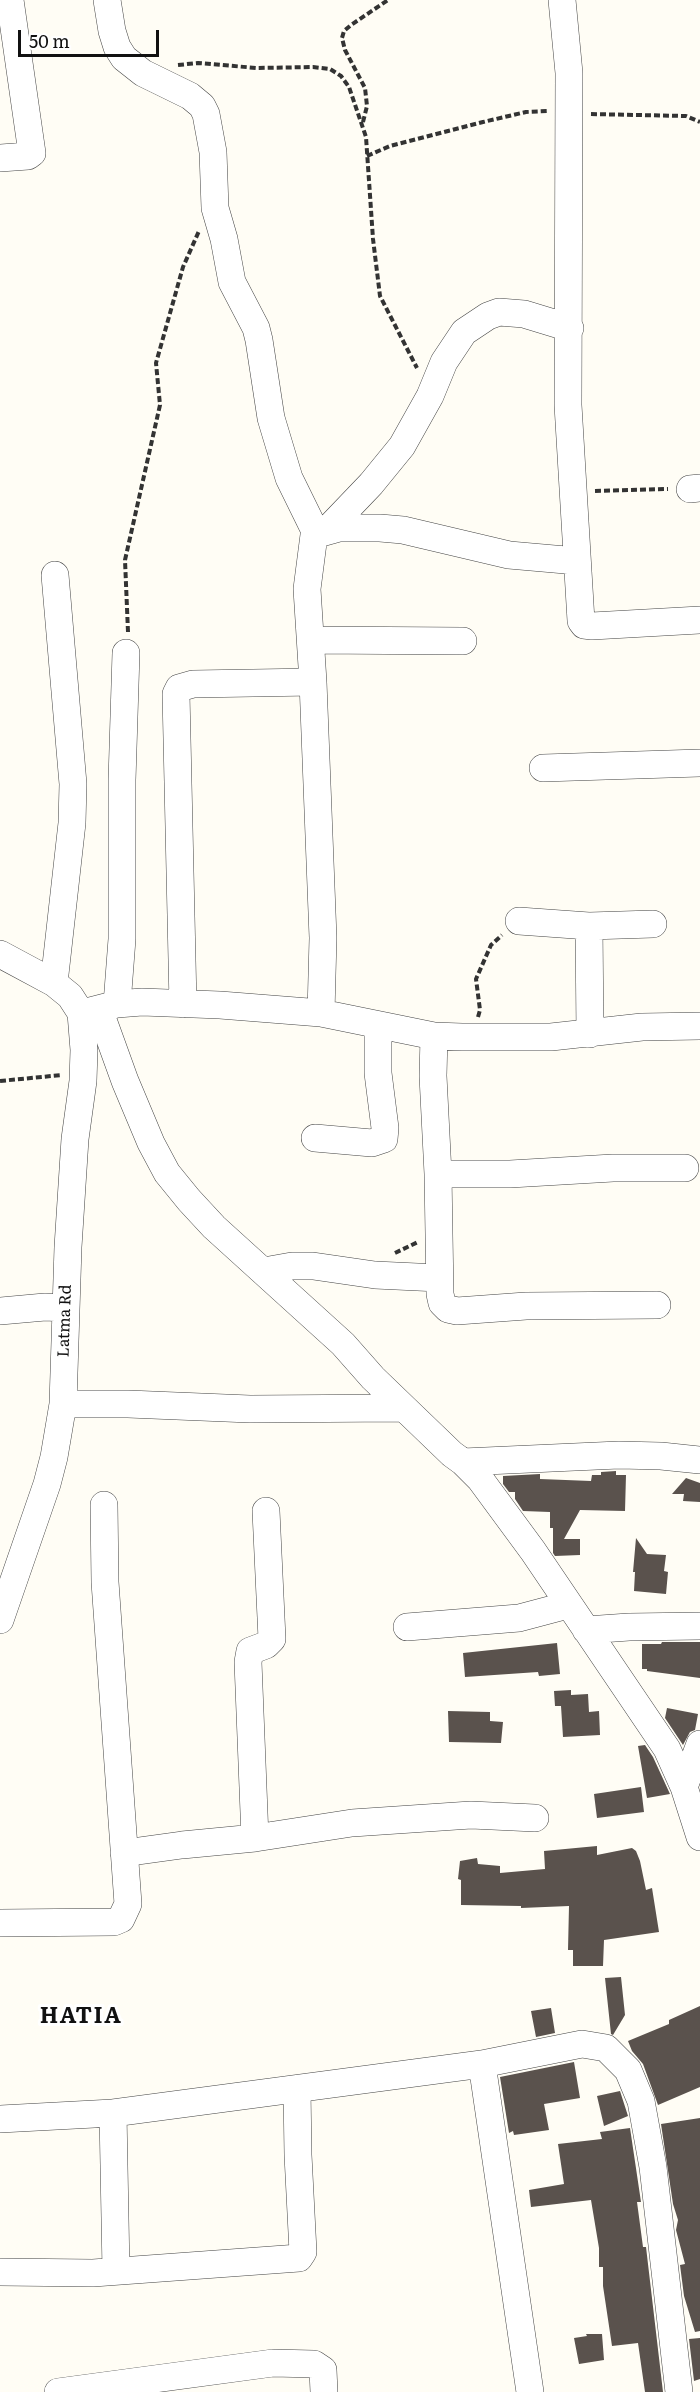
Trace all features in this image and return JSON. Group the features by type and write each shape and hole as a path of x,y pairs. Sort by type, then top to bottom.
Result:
{"street":[{"path":"0,158 28,156 32,153 10,0"},
{"path":"107,0 117,47 124,58 151,76 190,96 206,114 213,152 215,208 224,239 231,282 260,340 271,418 289,478 322,531"},
{"path":"562,0 569,73 568,405 579,598 584,625 700,620"},
{"path":"321,1013 323,938 307,589 312,539 371,484 398,451 430,396 444,362 465,332 488,316 499,312 514,312 570,328"},
{"path":"322,531 380,528 403,530 509,555 578,561"},
{"path":"54,983 72,823 74,784 55,575"},
{"path":"311,640 464,642"},
{"name":"Latma Rd","path":"0,1620 49,1475 63,1404 75,1139 83,1081 84,1050 122,939 122,780 126,653"},
{"path":"183,1004 176,694 179,688 193,684 313,682"},
{"path":"543,768 700,763"},
{"path":"519,921 590,926 653,924"},
{"path":"590,926 590,1034"},
{"path":"0,954 54,983 76,1002 99,1009 142,1002 321,1013 434,1036 462,1037 551,1037 642,1027 700,1026"},
{"path":"99,1009 125,1081 151,1143 167,1173 214,1227 342,1344 402,1408 480,1479 527,1543 667,1749 684,1787 700,1836"},
{"path":"315,1138 360,1143 377,1143 384,1139 385,1128 378,1074 378,1026"},
{"path":"434,1036 433,1077 438,1174 439,1278 442,1303 448,1309 457,1311 526,1306 657,1305"},
{"path":"438,1174 686,1168"},
{"path":"264,1271 292,1266 313,1266 375,1275 439,1278"},
{"path":"0,1311 45,1307 66,1308"},
{"path":"63,1404 118,1403 250,1409 402,1408"},
{"path":"463,1462 619,1455 700,1460"},
{"path":"0,1923 114,1922 126,1913 128,1904 105,1582 104,1505"},
{"path":"255,1838 248,1662 250,1651 266,1645 272,1639 266,1511"},
{"path":"407,1626 519,1618 568,1605"},
{"path":"586,1630 700,1626"},
{"path":"684,1787 700,1744"},
{"path":"124,1853 255,1838 315,1828 398,1820 471,1815 535,1818"},
{"path":"0,2119 113,2113 482,2064 582,2044 606,2048 628,2070 641,2101 653,2167 678,2392"},
{"path":"482,2064 530,2392"},
{"path":"0,2272 116,2271 223,2262 296,2259 302,2256 297,2089"},
{"path":"113,2113 116,2271"},
{"path":"58,2392 273,2363 314,2364 323,2370 324,2392"}],"path":[{"path":"363,122 367,106 365,88 345,50 342,38 344,31 363,15 388,0"},
{"path":"151,76 161,70 198,63 257,68 313,67 330,69 341,76 349,87 363,122 366,137 380,296 430,396"},
{"path":"367,156 390,147 526,112 686,116 700,122"},
{"path":"126,653 128,633 125,560 160,405 156,363 183,267 198,232 215,208"},
{"path":"573,492 695,489"},
{"path":"462,1037 477,1022 480,1010 476,979 483,959 491,945 519,921"},
{"path":"0,1081 58,1075 83,1081"},
{"path":"375,1275 373,1269 383,1261 424,1239"}],"building":[{"path":"616,1471 616,1475 626,1475 625,1511 580,1510 564,1539 580,1539 580,1555 555,1556 553,1528 550,1528 550,1512 523,1511 515,1499 515,1492 509,1492 503,1484 503,1476 540,1474 540,1479 591,1481 592,1475"},
{"path":"686,1478 700,1483 700,1502 683,1501 684,1494 672,1494"},
{"path":"636,1538 647,1554 666,1555 664,1571 668,1572 666,1594 634,1591"},
{"path":"662,1642 700,1642 700,1678 642,1669 642,1644 661,1644"},
{"path":"557,1643 560,1674 539,1676 538,1672 465,1677 463,1653"},
{"path":"571,1690 571,1695 588,1694 589,1712 599,1711 600,1735 563,1737 561,1706 555,1706 554,1691"},
{"path":"667,1708 698,1714 695,1730 690,1732 683,1745 665,1718"},
{"path":"448,1711 490,1712 490,1721 503,1722 501,1743 449,1742"},
{"path":"645,1745 670,1794 647,1798 638,1746"},
{"path":"641,1787 644,1812 597,1818 594,1794"},
{"path":"597,1846 597,1855 632,1848 636,1851 646,1890 652,1888 659,1932 604,1940 603,1966 573,1966 573,1950 568,1950 569,1906 521,1908 521,1906 461,1905 461,1880 458,1879 460,1861 477,1858 478,1864 500,1866 500,1873 545,1869 544,1851"},
{"path":"621,1977 625,2015 613,2035 611,2034 605,1978"},
{"path":"700,2006 700,2087 658,2105 643,2064 632,2051 628,2041 669,2024 669,2020"},
{"path":"551,2008 555,2033 536,2037 531,2011"},
{"path":"574,2062 580,2098 544,2104 549,2130 514,2135 513,2131 509,2133 500,2077"},
{"path":"620,2091 628,2116 604,2126 597,2096"},
{"path":"700,2118 700,2331 695,2332 684,2296 680,2265 685,2264 676,2230 678,2220 673,2204 661,2124"},
{"path":"630,2128 641,2202 637,2202 643,2247 646,2247 663,2392 645,2392 638,2343 612,2346 603,2286 603,2267 599,2267 599,2248 591,2200 531,2207 529,2190 564,2184 558,2144 602,2139 600,2132"},
{"path":"586,2334 602,2334 604,2360 579,2364 574,2338 587,2336"},
{"path":"700,2338 700,2379 694,2381 689,2339"}],"district":[{"name":"HATIA","path":"81,2017"}]}
